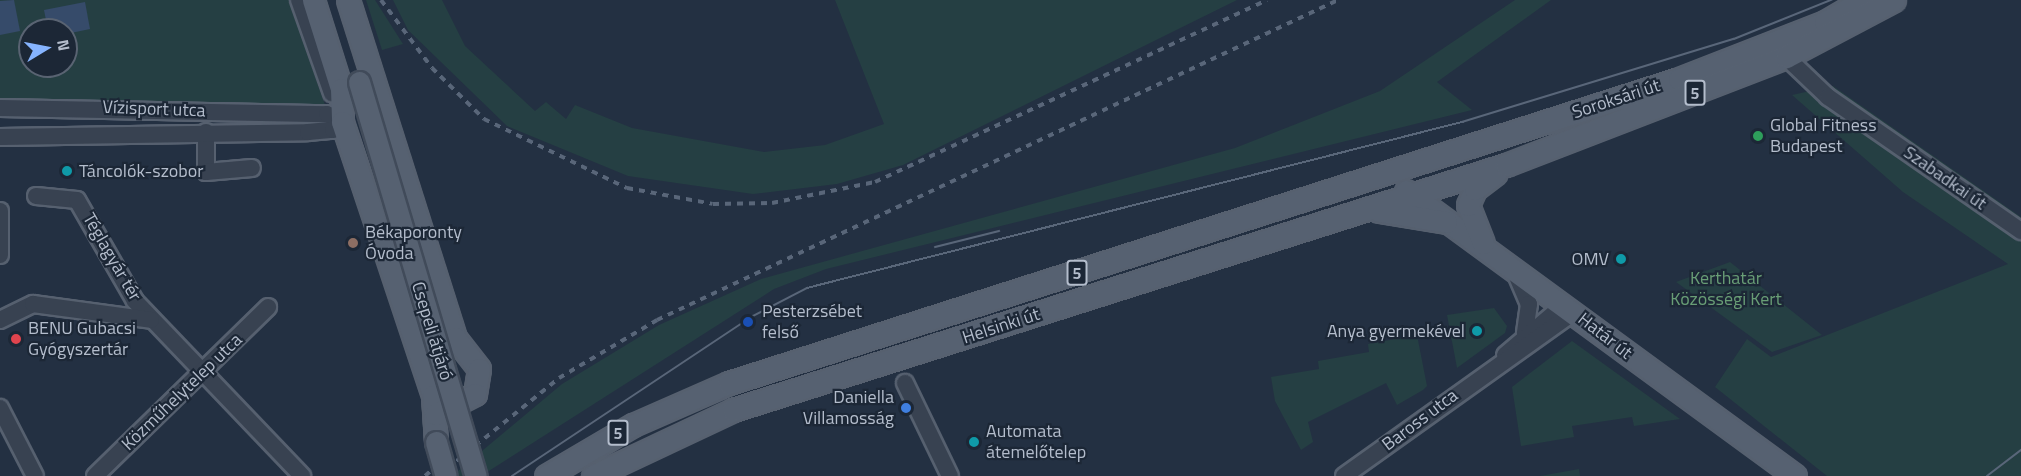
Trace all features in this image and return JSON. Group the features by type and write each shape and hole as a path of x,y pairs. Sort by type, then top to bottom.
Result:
{"main road":[{"path":"313,0 341,89 342,122 436,414 436,442 446,476"},
{"name":"Csepeli átjáró","path":"334,0 476,476"},
{"path":"348,0 455,338 479,369 475,394 436,414"},
{"name":"Csepeli átjáró","path":"348,0 359,82"},
{"name":"Soroksári út","path":"1362,181 1679,79 1825,22 1863,0"},
{"name":"Soroksári út","path":"1417,195 1506,165 1786,57 1894,0"},
{"path":"1362,181 1417,195 1426,174 1480,142"},
{"path":"1490,254 1472,227 1468,206 1476,189 1506,165"},
{"name":"Helsinki út","path":"546,476 694,398 1362,181"},
{"name":"Helsinki út","path":"595,475 733,410 1417,195"},
{"name":"Határ út","path":"1417,195 1490,254 1569,309 1795,476"},
{"path":"1359,212 1400,212 1450,222"},
{"path":"576,476 694,398"}],"street":[{"path":"300,0 342,122"},
{"name":"Szabadkai út","path":"1786,57 1828,97 2021,231"},
{"name":"Vízisport utca","path":"0,108 327,114 342,122 333,130 309,132 0,137"},
{"path":"308,114 309,132"},
{"name":"Vízisport utca","path":"206,132 206,172 252,168"},
{"name":"Téglagyár tér","path":"36,196 78,200 151,320 206,370 302,476"},
{"path":"0,211 0,255"},
{"path":"1512,268 1529,304 1525,334"},
{"name":"Téglagyár tér","path":"0,320 33,304 151,320"},
{"name":"Közműhelytelep utca","path":"95,476 268,307"},
{"name":"Baross utca","path":"1344,476 1496,364 1525,334 1569,309"},
{"name":"Baross utca","path":"1496,364 1532,346 1569,309"},
{"path":"905,382 950,476"},
{"path":"0,408 4,426 35,476"}],"green space":[{"path":"0,0 289,0 325,105 0,101"},
{"path":"366,0 375,0 403,44 382,50"},
{"path":"393,0 442,0 465,46 535,111 546,102 566,119 575,105 632,128 764,152 825,145 884,124 835,0 1237,0 903,165 837,184 753,194 628,176 507,126 408,30"},
{"path":"1515,0 1551,0 1437,82 1472,110 826,269 774,289 481,476 452,476 562,384 659,325 761,279 1235,148 1380,91"},
{"path":"1833,86 2021,217 2021,476 1827,476 1715,387 1747,339 1771,357 2008,264 1903,192 1792,95"},
{"name":"Kerthatár Közösségi Kert","path":"1730,262 1822,335 1772,352 1676,282"},
{"path":"1494,308 1507,326 1505,333 1457,368 1447,315"},
{"path":"1417,335 1427,386 1423,390 1397,405 1386,383 1308,422 1313,442 1301,450 1275,401 1271,377 1319,369 1318,361 1369,352 1368,344"},
{"path":"1572,341 1680,419 1634,426 1632,417 1572,426 1574,437 1521,446 1512,387"},
{"path":"1579,469 1580,476 1540,476"}],"water":[{"path":"14,0 18,31 0,35 0,1"},
{"path":"85,2 90,29 78,32 78,18 46,18 44,10"}],"tram line":[{"path":"512,476 753,316 807,288 1462,122 1734,39 1831,0"},
{"path":"935,247 999,231"},
{"path":"1987,476 2021,450"}],"railway":[{"path":"381,0 432,68 484,119 627,188 713,204 772,203 875,182 1267,0"},
{"path":"438,476 559,378 657,320 1338,0"},
{"path":"425,476 443,460"}],"place":[{"name":"Global Fitness Budapest","path":"1758,136"},
{"name":"Táncolók-szobor","path":"67,171"},
{"name":"Békaporonty Óvoda","path":"353,243"},
{"name":"OMV","path":"1621,259"},
{"name":"Pesterzsébet felső","path":"748,322"},
{"name":"Anya gyermekével","path":"1477,331"},
{"name":"BENU Gubacsi Gyógyszertár","path":"16,339"},
{"name":"Daniella Villamosság","path":"906,408"},
{"name":"Automata átemelőtelep","path":"974,442"}]}
